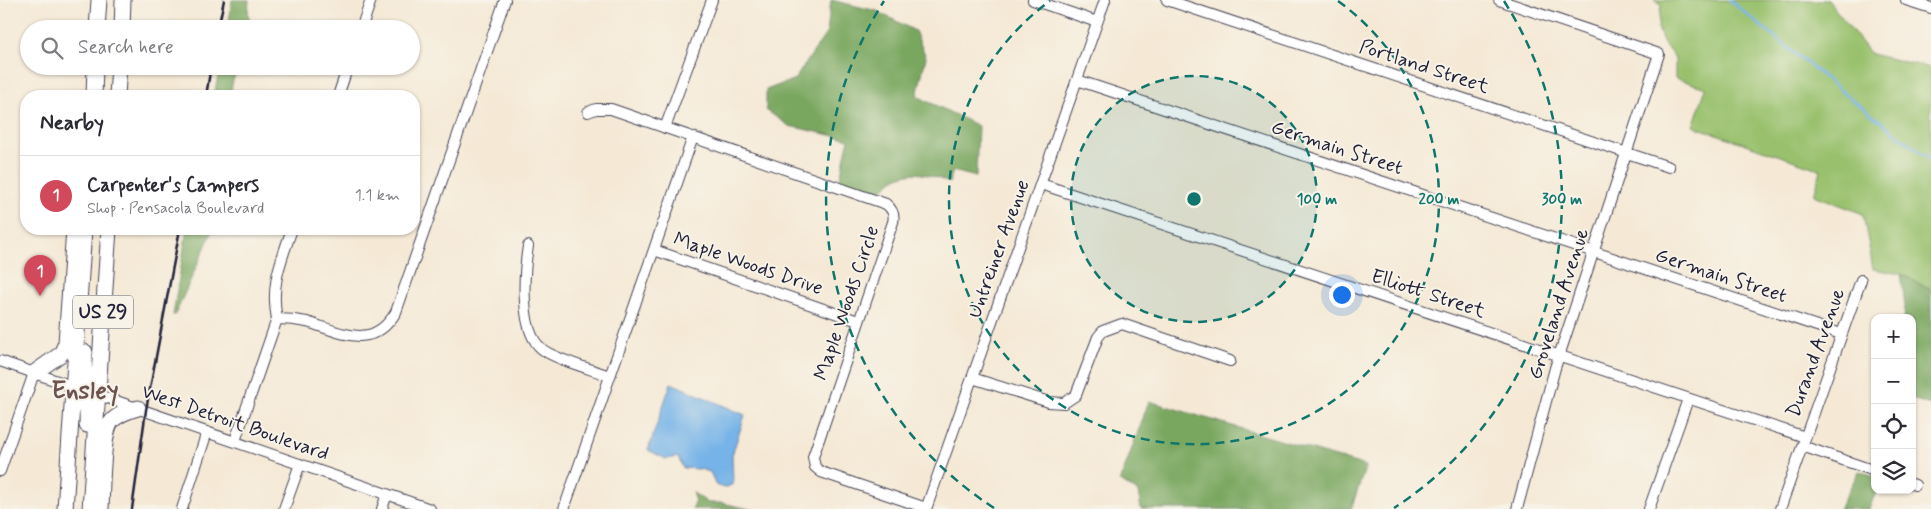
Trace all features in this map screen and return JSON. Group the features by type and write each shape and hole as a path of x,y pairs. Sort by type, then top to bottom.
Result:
{"highway":[{"path":"98,20 99,0"},
{"path":"122,20 123,0"},
{"path":"94,90 95,75"},
{"path":"117,90 118,75"},
{"path":"34,373 61,354 66,343 74,235"},
{"name":"US 29","path":"65,509 84,235"},
{"path":"94,235 84,364 86,382 97,394"},
{"name":"US 29","path":"90,509 109,235"},
{"path":"74,386 85,400 88,415 81,509"},
{"path":"101,509 109,425 117,417 138,408"}],"street":[{"path":"364,20 371,0"},
{"path":"276,319 302,321 350,336 360,337 377,332 391,321 505,0"},
{"path":"665,128 712,0"},
{"path":"1034,0 1098,22"},
{"name":"Untreiner Avenue","path":"926,509 1105,0"},
{"name":"Portland Street","path":"1167,0 1669,167"},
{"name":"Groveland Avenue","path":"1499,0 1660,54 1559,356 1516,509"},
{"path":"1906,0 1931,8"},
{"path":"340,90 345,75"},
{"name":"Germain Street","path":"1077,80 1841,334"},
{"name":"Maple Woods Circle","path":"588,112 596,109 612,109 886,204 890,208 893,212 893,222 858,321 813,457 813,462 821,472 926,509"},
{"path":"564,509 693,137"},
{"name":"Elliott Street","path":"1041,184 1688,399 1803,441 1871,469"},
{"path":"235,441 276,319 273,303 274,290 277,273 290,235"},
{"path":"528,246 526,258 526,311 530,330 536,344 550,354 610,376"},
{"name":"Maple Woods Drive","path":"654,250 858,321"},
{"name":"Durand Avenue","path":"1780,509 1861,280"},
{"path":"972,378 1049,402 1064,403 1076,395 1098,337 1103,331 1122,324 1230,361"},
{"name":"West Detroit Boulevard","path":"0,361 430,509"},
{"path":"0,471 34,373"},
{"path":"1649,509 1688,399"},
{"path":"182,509 207,432"},
{"path":"284,509 300,464"},
{"path":"382,509 387,494"}],"green space":[{"path":"232,0 249,0 248,14 250,20 229,20"},
{"path":"831,0 877,11 915,31 926,57 917,96 978,126 976,177 953,171 949,183 931,176 911,174 899,177 875,191 868,191 839,182 849,139 789,126 766,110 766,90 795,79 827,32"},
{"path":"1654,0 1828,0 1871,54 1931,68 1931,290 1901,274 1873,269 1863,214 1814,195 1821,170 1693,126 1706,88 1675,78 1675,58 1664,44 1658,28 1661,5"},
{"path":"218,75 236,75 231,90 215,90"},
{"path":"186,235 211,235 175,315 173,315"},
{"path":"1901,274 1931,290 1931,405 1916,400 1916,314 1904,314"},
{"path":"1149,401 1366,466 1351,509 1141,509 1138,492 1120,481"},
{"path":"1859,471 1871,475 1871,494 1875,494 1869,509 1839,509"},
{"path":"692,492 708,503 722,503 750,509 692,509 695,502"}],"water":[{"path":"671,383 745,415 732,455 733,484 725,488 716,485 710,472 700,469 683,468 678,457 666,459 648,450"}],"waterway":[{"path":"1729,0 1846,95 1931,160"}],"railway":[{"path":"220,20 224,0"},
{"path":"207,90 210,75"},
{"path":"132,509 146,410 179,235"}],"place":[{"name":"Carpenter's Campers","path":"40,296"}],"district":[{"name":"Ensley","path":"85,391"}]}
